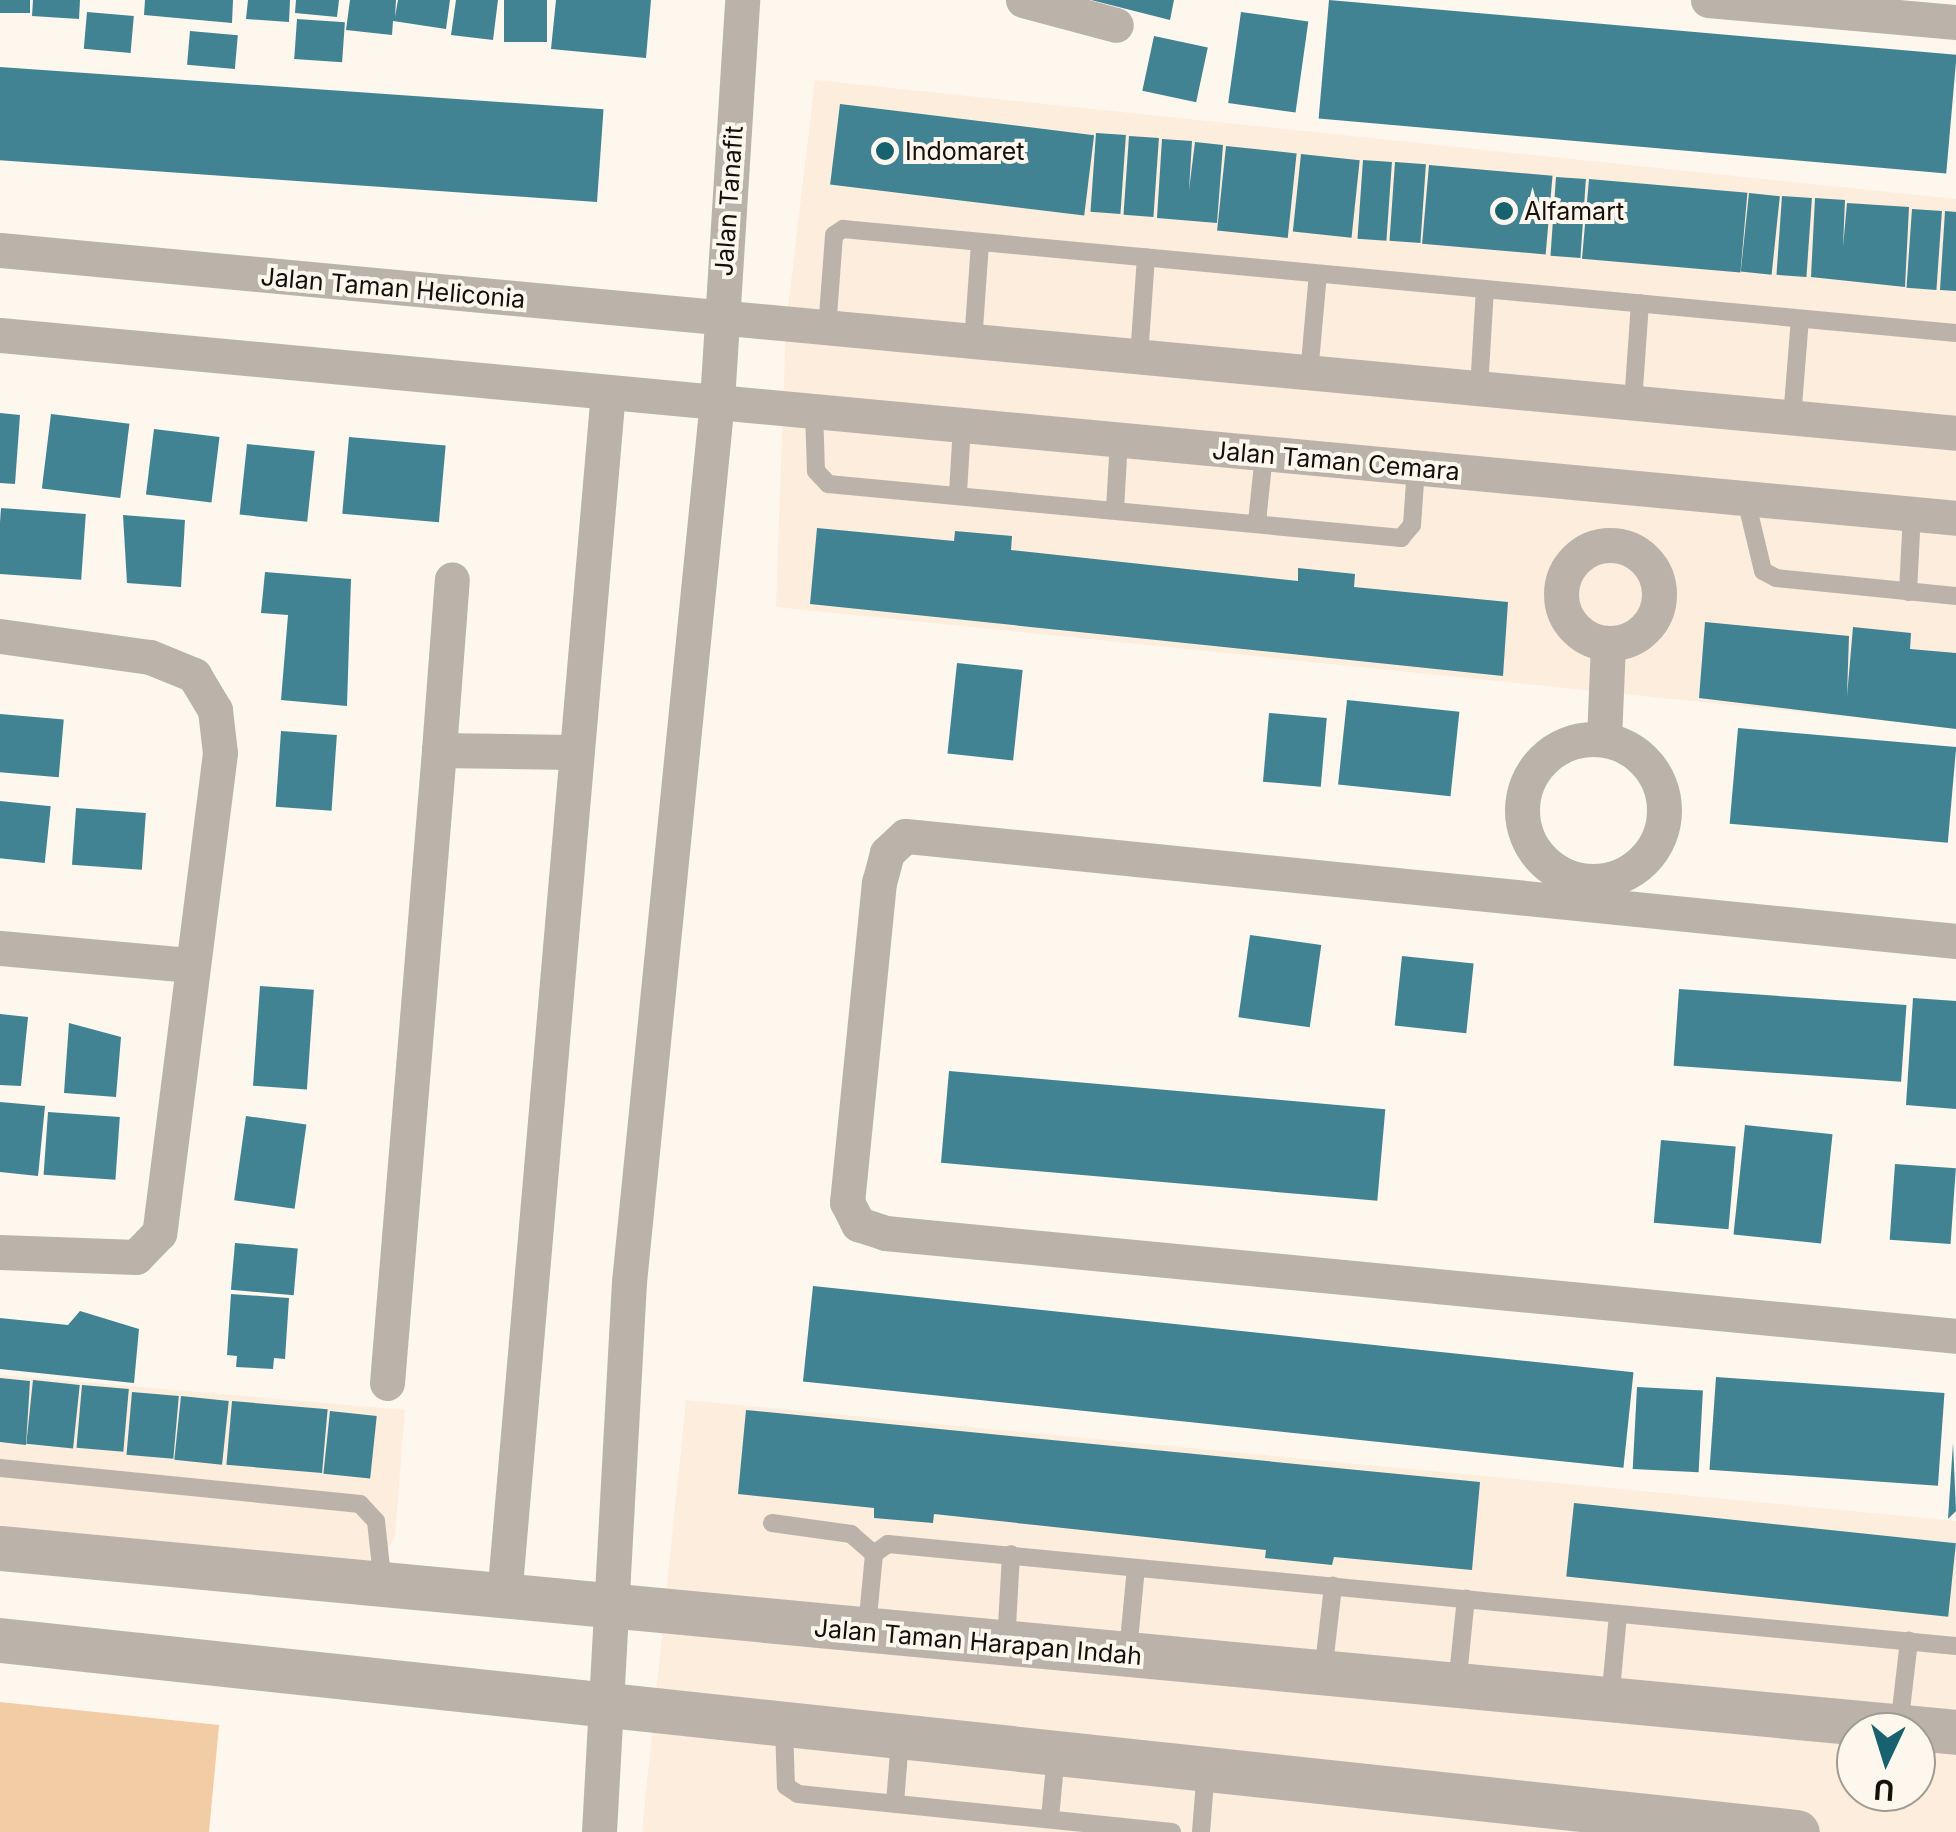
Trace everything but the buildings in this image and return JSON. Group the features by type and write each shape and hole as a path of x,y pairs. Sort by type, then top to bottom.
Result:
{"street":[{"name":"Jalan Tanafit","path":"600,1832 603,1702 629,1282 717,402 742,0"},
{"path":"1023,0 1116,24"},
{"path":"1708,0 1956,22"},
{"name":"Jalan Taman Heliconia","path":"0,250 827,329"},
{"path":"827,329 1956,433"},
{"path":"0,334 717,402"},
{"path":"504,1597 572,752 608,392"},
{"name":"Jalan Taman Cemara","path":"717,402 1956,518"},
{"path":"1612,544 1617,488"},
{"path":"1612,544 1648,561 1660,598 1646,629 1608,643 1580,634 1560,598 1574,559 1612,544"},
{"path":"388,1383 452,579"},
{"path":"0,636 150,657 194,676 215,710 220,753 191,965 168,1205 149,1252 0,1252"},
{"path":"1604,739 1608,643"},
{"path":"1604,739 1649,765 1664,812 1644,859 1589,895 1542,860 1521,806 1547,754 1604,739"},
{"path":"439,750 572,752"},
{"path":"1956,941 1589,895 905,836 887,853 880,882 849,1214 886,1233 1956,1336"},
{"path":"0,948 191,965"},
{"name":"Jalan Taman Harapan Indah","path":"0,1548 1836,1721"},
{"path":"0,1640 1206,1767 1631,1823 1780,1831"}],"lane":[{"path":"827,329 836,232 1956,333"},
{"path":"973,343 980,242"},
{"path":"1140,357 1146,257"},
{"path":"1309,374 1318,274"},
{"path":"1479,389 1485,289"},
{"path":"1633,404 1640,303"},
{"path":"1792,418 1800,319"},
{"path":"798,410 819,479 1401,538 1412,525 1416,468"},
{"path":"958,492 962,426"},
{"path":"1115,510 1119,440"},
{"path":"1257,522 1264,454"},
{"path":"1746,500 1763,571 1956,596"},
{"path":"1908,592 1912,514"},
{"path":"0,1468 360,1504 376,1521 383,1586"},
{"path":"772,1523 850,1534 874,1554"},
{"path":"866,1632 874,1554 888,1544 1956,1646"},
{"path":"1006,1644 1011,1554"},
{"path":"1128,1656 1136,1568"},
{"path":"1323,1674 1333,1586"},
{"path":"1456,1687 1466,1598"},
{"path":"1610,1701 1618,1614"},
{"path":"1901,1712 1908,1641"},
{"path":"784,1722 786,1786 895,1803 1172,1832"},
{"path":"895,1803 900,1734"},
{"path":"1050,1818 1056,1751"},
{"path":"1201,1832 1206,1767"}],"shaded area":[{"path":"815,80 1956,199 1956,728 776,607 786,325"},
{"path":"0,1375 405,1410 395,1536 381,1563 0,1527"},
{"path":"686,1400 1956,1521 1956,1832 642,1832"},
{"path":"0,1702 219,1725 209,1832 0,1832"}],"place":[{"name":"Indomaret","path":"885,151"},
{"name":"Alfamart","path":"1504,211"}]}
